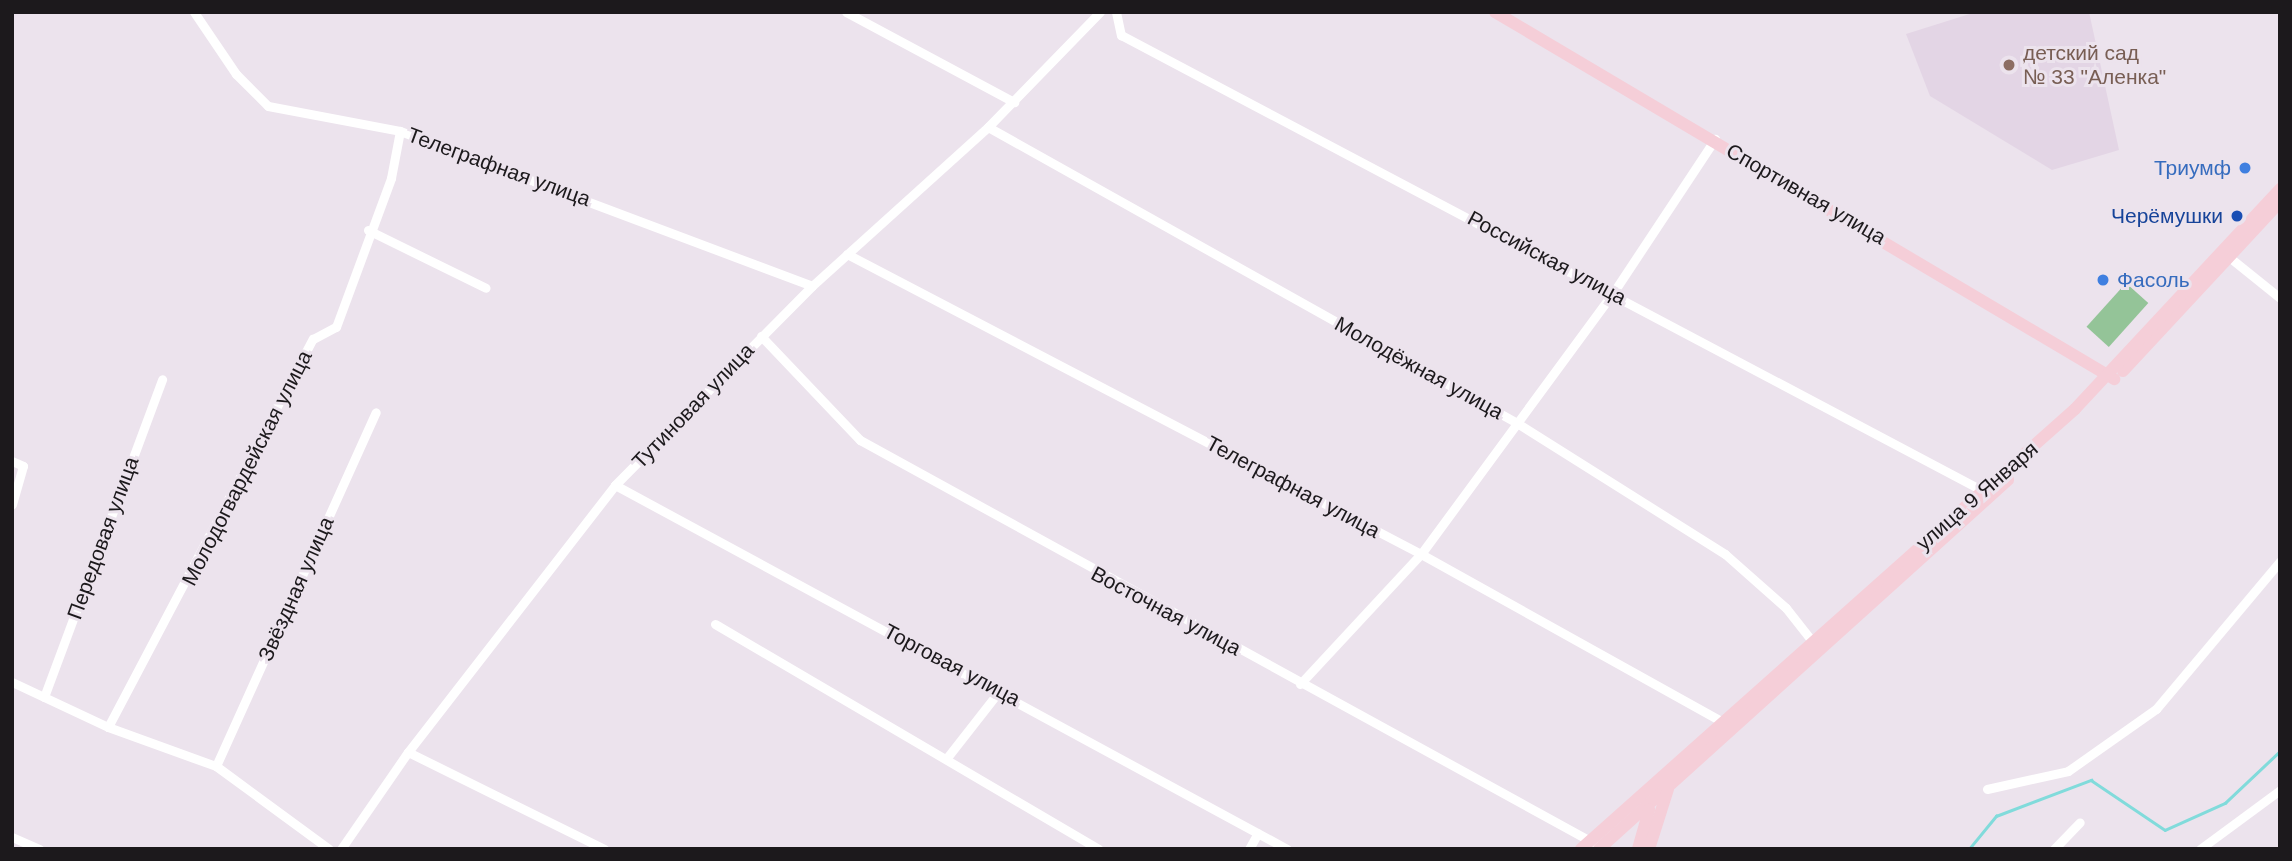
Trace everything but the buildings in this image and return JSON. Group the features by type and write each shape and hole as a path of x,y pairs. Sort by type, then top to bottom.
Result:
{"main road":[{"name":"Спортивная улица","path":"1495,12 2112,375"},
{"name":"улица 9 Января","path":"2112,375 2280,189"},
{"name":"улица 9 Января","path":"1663,786 1987,493 2112,375 2280,202"},
{"path":"1593,847 1663,786"},
{"path":"1638,849 1651,805 1663,786"},
{"path":"1649,849 1663,786"},
{"path":"1593,847 1651,805"}],"street":[{"name":"Телеграфная улица","path":"194,12 268,106 400,131 811,286"},
{"path":"846,12 1014,102"},
{"name":"Тутиновая улица","path":"341,849 408,752 615,485 811,286 988,127 1100,12"},
{"name":"Российская улица","path":"1116,12 1121,35 1987,493"},
{"name":"Молодёжная улица","path":"988,127 1517,423 1726,554 1786,608 1816,647"},
{"name":"Молодогвардейская улица","path":"108,727 313,339 336,327 368,230 391,178 400,131"},
{"path":"1300,684 1421,554 1613,293 1714,139"},
{"path":"368,230 486,288"},
{"name":"Телеграфная улица","path":"847,254 1421,554 1730,725"},
{"path":"2229,257 2280,298"},
{"name":"Восточная улица","path":"761,336 860,440 1593,847"},
{"name":"Передовая улица","path":"44,697 162,379"},
{"name":"Звёздная улица","path":"216,766 376,412"},
{"path":"12,461 23,466 12,504"},
{"name":"Торговая улица","path":"615,485 1000,690 1287,849"},
{"path":"1987,789 2068,771 2156,709 2280,561"},
{"path":"715,624 1099,849"},
{"path":"12,682 108,727 216,766 329,849"},
{"path":"946,759 1000,690"},
{"path":"408,752 604,849"},
{"path":"2200,849 2280,790"},
{"path":"2054,849 2080,822"},
{"path":"1249,849 1258,833"},
{"path":"12,837 39,849"}],"shaded area":[{"name":"детский сад № 33 \"Аленка\"","path":"1976,12 2089,12 2119,150 2052,170 1930,96 1906,34"}],"green space":[{"path":"2126,283 2148,303 2109,347 2087,327"}],"waterway":[{"path":"1969,849 1996,816 2091,780 2165,830 2225,803 2280,751"}],"place":[{"name":"детский сад № 33 \"Аленка\"","path":"2009,65"},
{"name":"Триумф","path":"2245,168"},
{"name":"Черёмушки","path":"2237,216"},
{"name":"Фасоль","path":"2103,280"}]}
